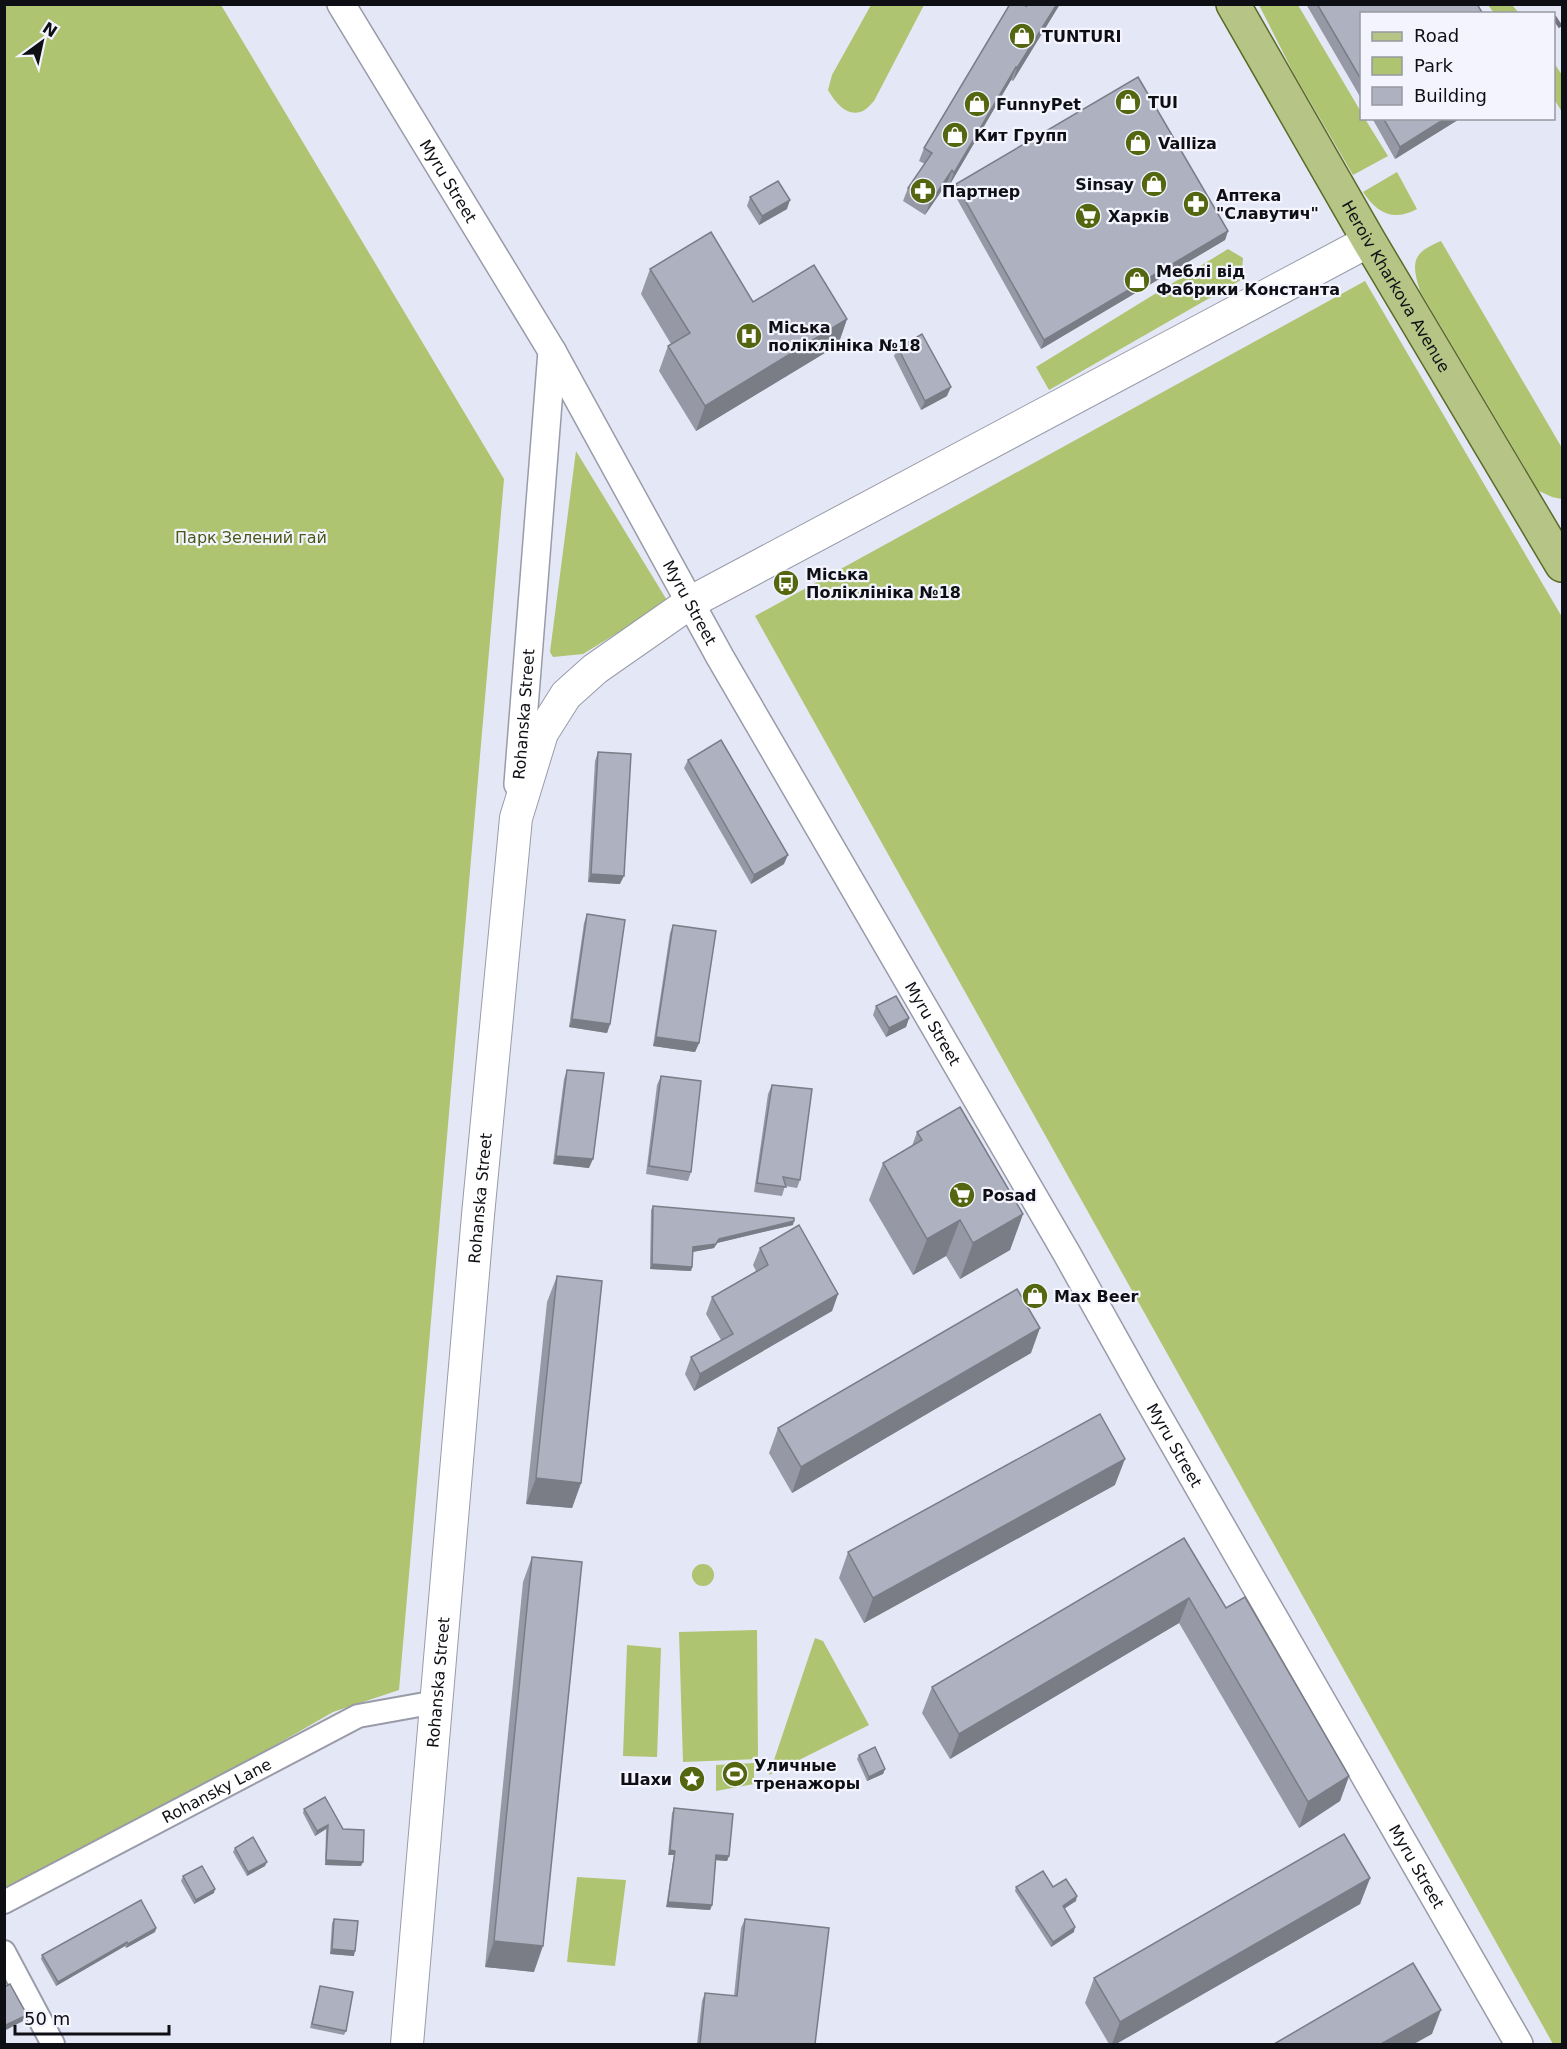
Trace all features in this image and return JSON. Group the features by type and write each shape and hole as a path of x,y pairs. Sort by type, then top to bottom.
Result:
{"main road":[{"name":"Heroiv Kharkova Avenue","path":"1233,4 1370,241 1563,565"},
{"path":"516,818 542,733 566,695 595,669 691,602 1370,241"},
{"name":"Rohanska Street","path":"407,2044 516,818"}],"street":[{"name":"Myru Street","path":"341,4 552,351 726,668 1067,1254 1519,2044"},
{"name":"Rohanska Street","path":"516,818 552,351"},
{"name":"Rohansky Lane","path":"4,1902 358,1716 436,1702"},
{"path":"4,1952 53,2044"}],"green space":[{"name":"Парк Зелений гай","path":"4,5 221,5 504,479 399,1690 333,1712 5,1901"},
{"path":"871,5 924,5 874,101 863,111 857,113 842,108 828,90 832,75"},
{"path":"1259,5 1298,5 1360,110 1360,120 1366,120 1388,156 1353,175 1293,72"},
{"path":"1488,5 1512,5 1518,12 1493,12"},
{"path":"1555,64 1562,75 1562,112 1555,101"},
{"path":"1397,172 1417,209 1393,215 1380,210 1363,192"},
{"path":"1441,241 1562,448 1562,499 1539,491 1420,291 1415,273 1416,260 1424,250"},
{"path":"1228,249 1243,258 1241,280 1049,390 1036,367"},
{"path":"1365,281 1562,617 1562,2044 1553,2044 755,616"},
{"path":"576,451 668,602 583,654 553,657 550,652"},
{"path":"703,1564 713,1571 714,1575 707,1585 703,1586 693,1579 692,1575 699,1565"},
{"path":"757,1630 758,1759 683,1762 679,1632"},
{"path":"815,1638 823,1641 869,1725 769,1775"},
{"path":"627,1645 661,1648 657,1757 623,1756"},
{"name":"Уличные тренажоры","path":"754,1763 754,1784 716,1791 716,1765"},
{"path":"577,1877 626,1880 615,1966 567,1962"}],"building":[{"path":"1010,4 1026,4 1026,7 1027,4 1057,4 1016,67 954,173 952,170 930,203 908,188 932,153 924,148"},
{"path":"1317,4 1477,4 1482,12 1360,12 1360,78"},
{"name":"Харків","path":"1138,77 1228,231 1044,340 956,184"},
{"path":"1384,120 1443,120 1400,147"},
{"path":"778,181 790,200 762,216 750,197"},
{"name":"Міська поліклініка №18","path":"711,232 753,302 814,265 847,319 705,406 668,346 690,333 650,269"},
{"path":"922,334 951,387 925,401 898,348"},
{"path":"721,740 788,855 754,875 688,760"},
{"path":"598,752 631,754 624,876 591,874"},
{"path":"587,914 625,920 610,1024 572,1019"},
{"path":"673,925 716,931 699,1043 656,1037"},
{"path":"896,996 909,1018 889,1028 876,1006"},
{"path":"567,1070 604,1073 593,1159 556,1156"},
{"path":"661,1076 701,1081 691,1172 649,1166"},
{"path":"772,1085 812,1089 800,1180 783,1177 786,1187 757,1183"},
{"path":"960,1107 1023,1214 973,1243 960,1220 927,1239 883,1163 922,1140 917,1132"},
{"path":"653,1206 794,1218 794,1221 719,1239 716,1244 693,1247 692,1267 652,1264"},
{"path":"799,1225 838,1294 700,1374 691,1357 733,1334 712,1297 768,1265 760,1248"},
{"path":"557,1276 602,1281 581,1483 536,1478"},
{"path":"1017,1289 1040,1328 801,1467 778,1428"},
{"path":"1100,1414 1125,1459 873,1598 848,1552"},
{"path":"1184,1538 1226,1608 1245,1597 1349,1776 1308,1802 1189,1598 959,1734 932,1687"},
{"path":"532,1557 582,1562 543,1946 494,1941"},
{"path":"875,1747 885,1769 869,1777 859,1755"},
{"path":"325,1797 343,1829 364,1830 363,1862 326,1860 328,1825 317,1831 304,1809"},
{"path":"674,1808 733,1814 729,1856 716,1855 712,1905 668,1902 675,1851 670,1850"},
{"path":"1344,1834 1370,1878 1120,2022 1094,1978"},
{"path":"253,1837 267,1862 248,1872 235,1848"},
{"path":"202,1866 215,1889 196,1900 183,1876"},
{"path":"1043,1871 1053,1887 1066,1879 1077,1896 1063,1906 1075,1927 1053,1942 1016,1887"},
{"path":"141,1900 156,1928 58,1982 42,1955"},
{"path":"334,1919 358,1921 355,1951 332,1949"},
{"path":"745,1919 829,1928 815,2044 700,2044 705,1993 737,1996"},
{"path":"1413,1963 1441,2010 1381,2044 1274,2044"},
{"path":"10,1984 27,2015 6,2025 4,2022 4,1987"},
{"path":"320,1986 353,1992 346,2031 312,2024"}],"railway":[{"path":"1555,18 1562,29"}],"place":[{"name":"TUNTURI","path":"1022,36"},
{"name":"TUI","path":"1128,102"},
{"name":"FunnyPet","path":"977,104"},
{"name":"Кит Групп","path":"955,135"},
{"name":"Valliza","path":"1138,143"},
{"name":"Sinsay","path":"1154,184"},
{"name":"Партнер","path":"923,191"},
{"name":"Аптека \"Славутич\"","path":"1196,204"},
{"name":"Харків","path":"1088,216"},
{"name":"Меблі від Фабрики Константа","path":"1137,280"},
{"name":"Міська поліклініка №18","path":"749,336"},
{"name":"Міська Поліклініка №18","path":"786,583"},
{"name":"Posad","path":"962,1195"},
{"name":"Max Beer","path":"1035,1296"},
{"name":"Уличные тренажоры","path":"735,1774"},
{"name":"Шахи","path":"692,1779"}]}
